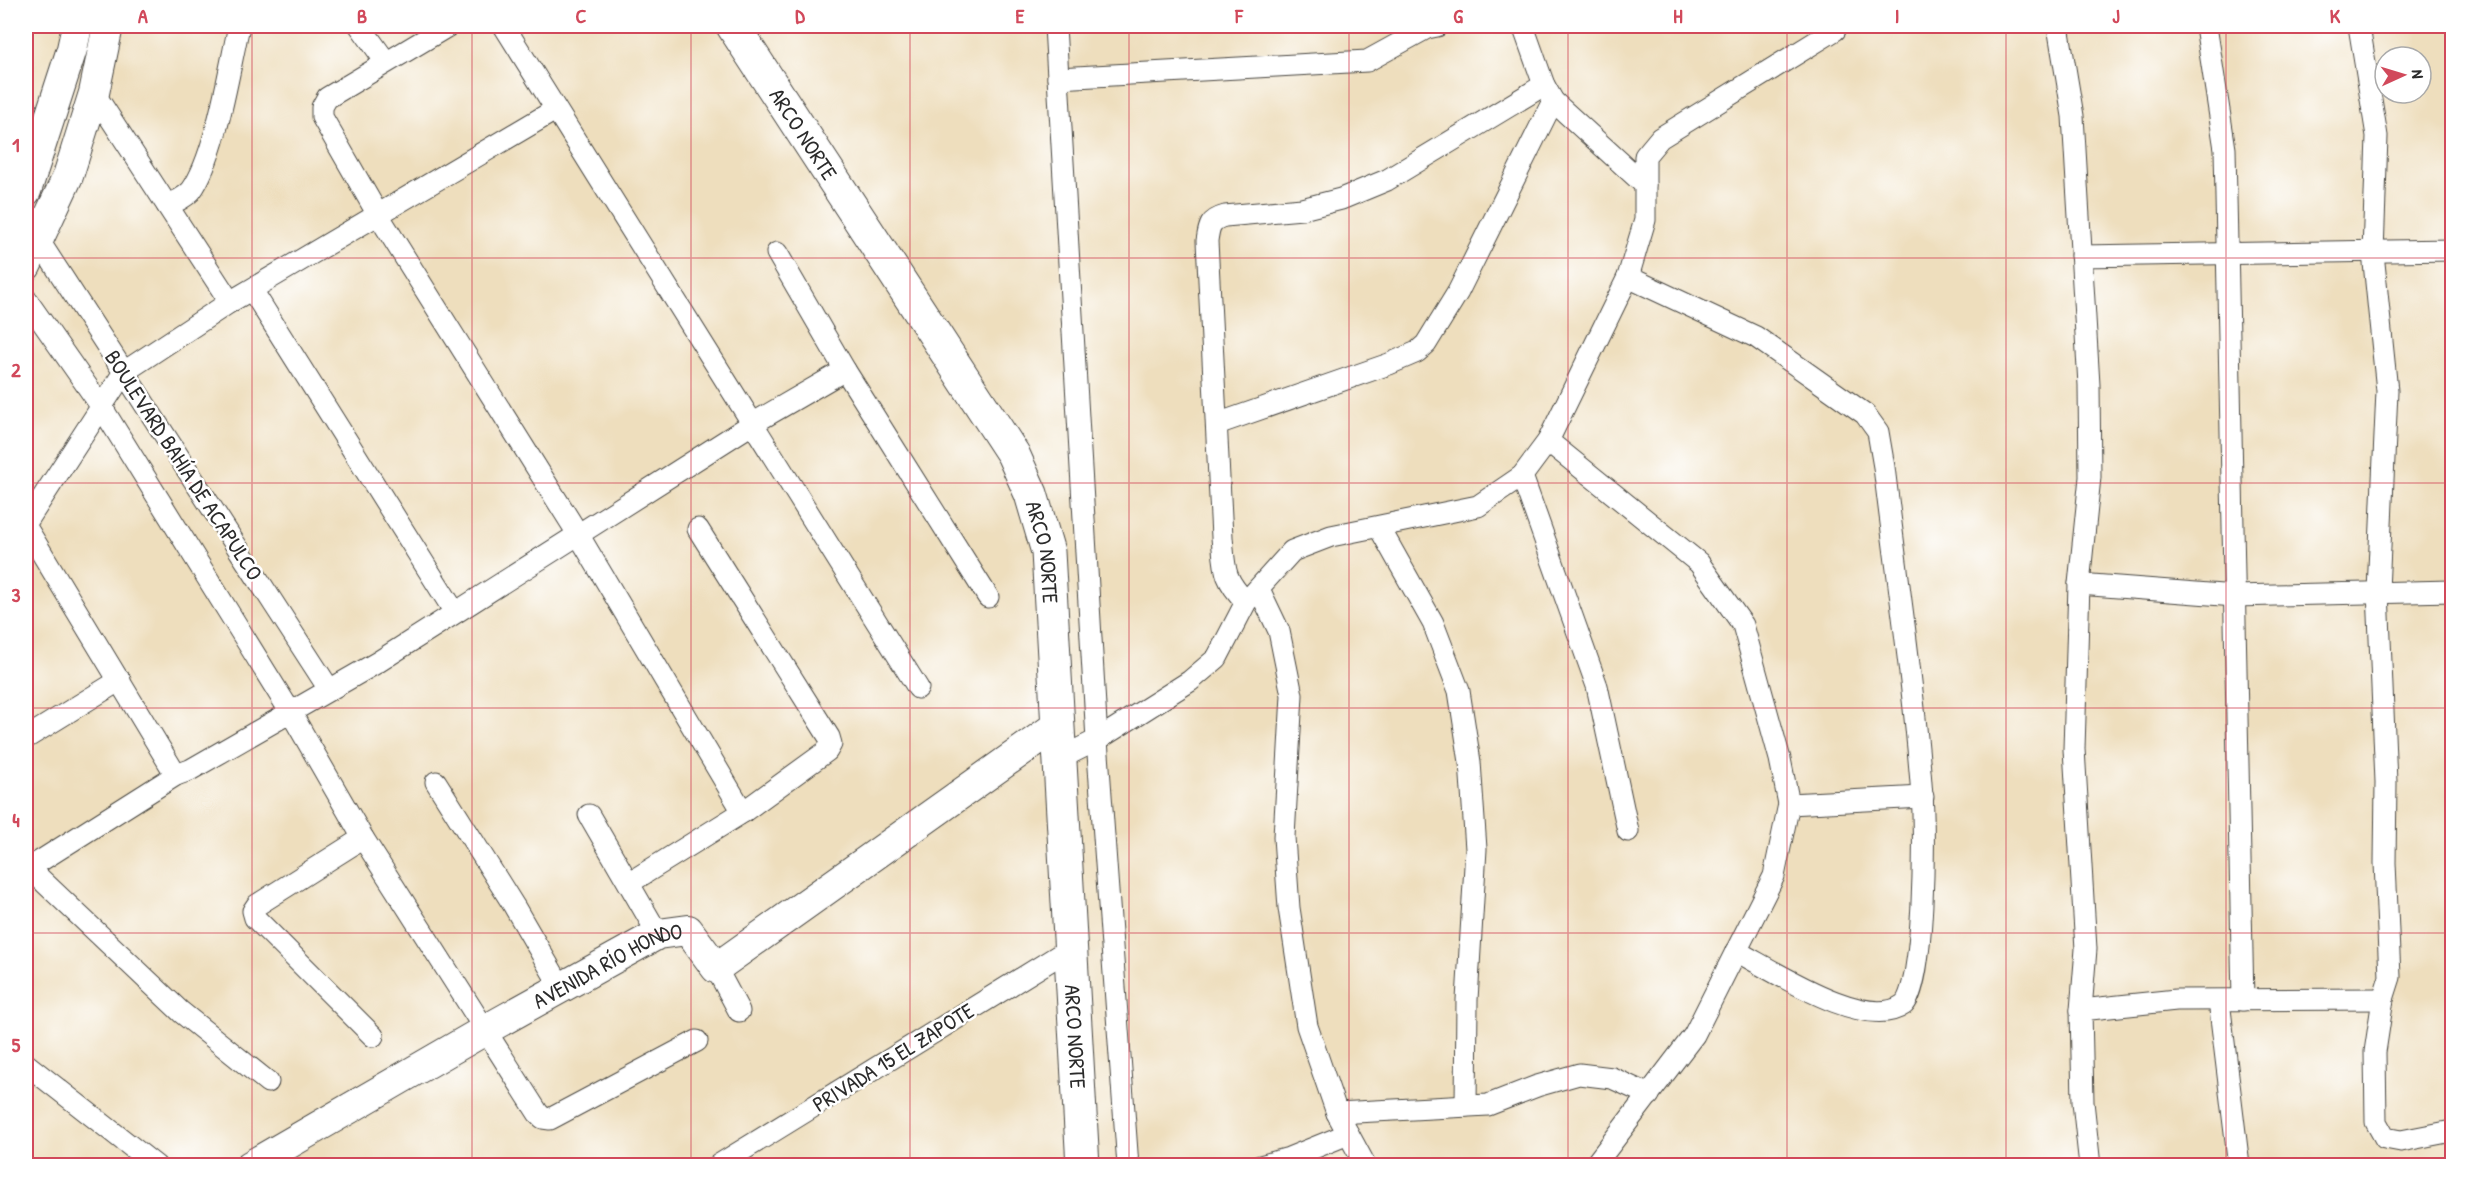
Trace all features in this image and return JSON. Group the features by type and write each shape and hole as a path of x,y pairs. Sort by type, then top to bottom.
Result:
{"main road":[{"path":"32,254 69,176 94,93 108,26"},
{"name":"ARCO NORTE","path":"733,26 1006,444 1022,474 1041,522 1048,552 1083,1166"},
{"path":"26,191 69,33"},
{"name":"AVENIDA RÍO HONDO","path":"250,1166 484,1030 658,934 687,930 716,968 1059,724"}],"street":[{"path":"167,205 177,202 191,190 205,164 214,137 239,26"},
{"path":"360,26 386,62"},
{"path":"448,26 327,98 322,107 322,117 377,213 578,534 743,812"},
{"path":"504,26 918,688"},
{"path":"1055,26 1097,740 1128,1166"},
{"path":"1058,78 1367,60 1427,28 1437,26"},
{"path":"1523,26 1549,93 1645,185"},
{"path":"2058,26 2073,116 2089,385 2090,477 2079,584 2074,748 2086,949 2081,1010 2083,1102 2090,1166"},
{"path":"2206,26 2225,149 2243,1000"},
{"path":"2359,26 2377,136 2373,253 2387,391 2378,591 2386,782 2385,862 2390,976 2383,999 2375,1052 2376,1122 2385,1138 2401,1140 2452,1131"},
{"path":"1061,758 1097,740 1191,681 1217,658 1253,596 1292,551 1331,536 1478,506 1522,476 1548,441 1628,277 1646,220 1645,156 1660,138 1835,30"},
{"path":"94,93 230,302"},
{"path":"1217,424 1389,364 1417,352 1426,344 1458,292 1549,93"},
{"path":"1363,1161 1337,1113 1307,1026 1289,908 1284,837 1292,694 1279,631 1253,596 1230,585 1225,572 1207,241 1209,226 1215,218 1302,209 1341,199 1387,180 1549,93"},
{"path":"176,775 26,525 100,406 124,372 230,302 377,213 555,110"},
{"path":"2081,256 2452,250"},
{"path":"777,253 845,370 988,597"},
{"name":"BOULEVARD BAHÍA DE ACAPULCO","path":"32,254 124,372 329,689"},
{"path":"1628,277 1756,337 1865,414 1878,432 1923,797 1922,926 1911,994 1903,1005 1863,1011 1837,1005 1736,951"},
{"path":"252,290 454,611"},
{"path":"26,299 100,406 291,712 363,838 484,1030 543,1118 550,1119 697,1041"},
{"path":"268,1082 181,1012 27,869 176,775 190,770 378,662 454,611 752,424 845,370"},
{"path":"1548,441 1699,563 1743,625 1780,759 1789,804 1774,876 1694,1035 1594,1166"},
{"path":"1522,476 1597,686 1628,831"},
{"path":"1379,526 1433,623 1459,691 1470,762 1476,849 1467,1000 1466,1106"},
{"path":"629,883 743,812 827,751 831,744 829,737 698,529"},
{"path":"2079,584 2235,596 2452,591"},
{"path":"26,738 120,680"},
{"path":"436,782 514,906 562,989"},
{"path":"1789,804 1923,797"},
{"path":"589,815 658,934"},
{"path":"363,838 257,905 253,911 255,918 373,1036"},
{"name":"PRIVADA 15 EL ZAPOTE","path":"717,1166 1069,949"},
{"path":"716,968 739,1011"},
{"path":"2081,1010 2176,1000 2383,999"},
{"path":"2219,1001 2239,1166"},
{"path":"26,1064 156,1166"},
{"path":"1337,1113 1488,1105 1537,1086 1579,1074 1612,1078 1649,1095"},
{"path":"1260,1166 1290,1162 1348,1134"}]}
